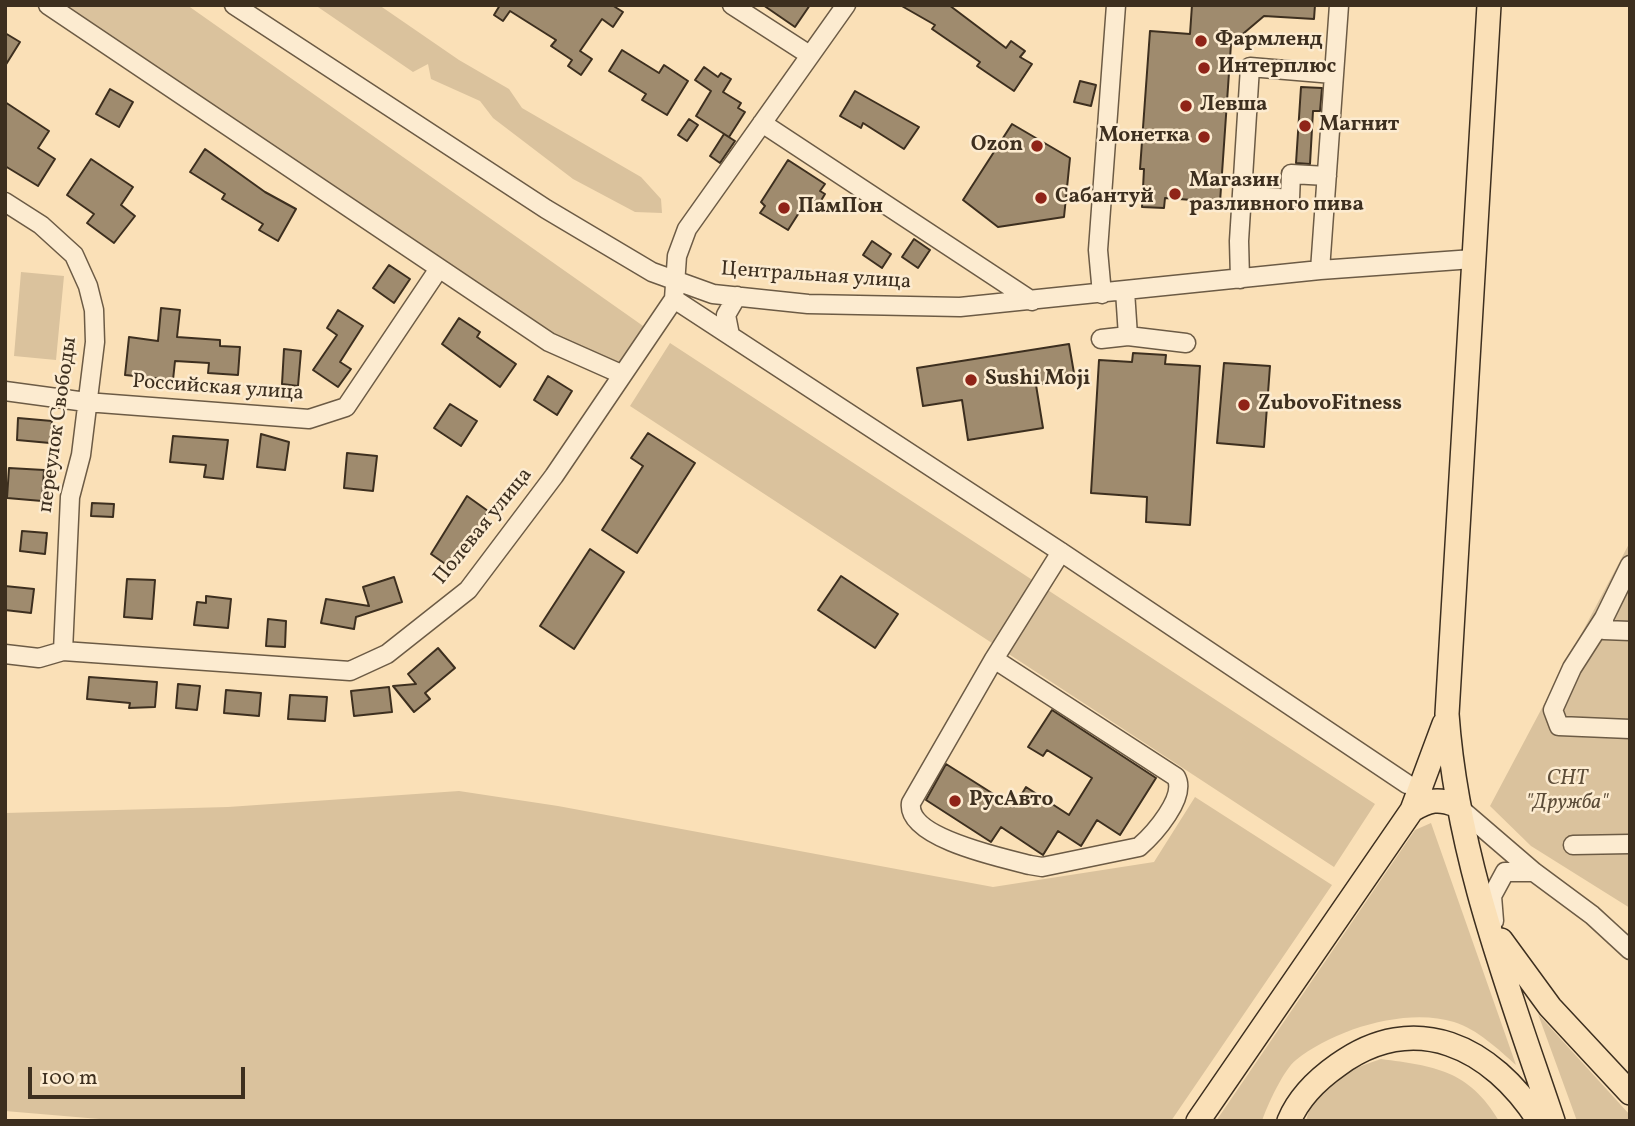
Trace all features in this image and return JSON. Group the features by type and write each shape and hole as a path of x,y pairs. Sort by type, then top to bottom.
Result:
{"main road":[{"path":"1489,5 1447,714 1456,805 1478,898 1553,1121"},
{"path":"1198,1121 1412,810 1447,714"},
{"path":"1412,810 1429,800 1444,800 1456,805"},
{"path":"1478,898 1528,980 1630,1093"},
{"path":"1289,1121 1308,1091 1342,1062 1380,1043 1410,1036 1445,1041 1478,1058 1508,1083 1539,1121"}],"street":[{"path":"48,5 438,270 549,342 621,374"},
{"name":"Центральная улица","path":"234,5 546,209 652,272 675,291 808,304 900,308 960,307 1320,270 1474,259"},
{"path":"732,5 808,54"},
{"path":"846,5 808,54 687,229 677,256 675,291 730,335 1061,552 1407,784"},
{"path":"1102,294 1098,250 1116,5"},
{"path":"1320,270 1339,5"},
{"path":"1240,279 1250,67 1333,74"},
{"path":"762,123 1032,300"},
{"path":"1242,195 1290,199 1291,174 1327,176"},
{"name":"переулок Свободы","path":"5,202 41,225 74,255 86,279 94,310 95,342 81,455 70,497 63,651"},
{"name":"Российская улица","path":"5,391 86,402 309,419 346,407 438,270"},
{"name":"Полевая улица","path":"5,654 38,658 63,651 350,671 387,654 468,590 554,476 675,291"},
{"path":"1125,291 1128,337"},
{"path":"730,335 726,315 737,296"},
{"path":"1101,339 1128,337 1186,342"},
{"path":"994,659 1176,777 1179,783 1177,796 1139,847 1042,867 955,844 918,823 912,816 911,803 994,659 1061,552"},
{"path":"1630,565 1604,618 1572,668 1553,710 1559,726 1630,729"},
{"path":"1604,618 1604,630 1630,631"},
{"path":"1456,805 1534,872 1592,915 1630,950"},
{"path":"1573,845 1630,844"},
{"path":"1494,928 1492,896 1504,872 1534,872"}],"green space":[{"path":"62,5 187,5 646,328 618,365 555,334 433,259"},
{"path":"315,5 379,5 459,60 509,89 522,108 641,177 661,199 662,213 635,212 573,179 493,118 480,101 431,79 428,64 413,72"},
{"path":"21,272 64,276 56,360 14,356"},
{"path":"670,343 1375,804 1334,867 630,406"},
{"name":"СНТ \"Дружба\"","path":"1630,542 1630,908 1531,846 1490,806"},
{"path":"459,791 558,806 993,887 1154,862 1195,797 1332,885 1171,1121 123,1121 5,1111 5,813 228,807"},
{"path":"1431,823 1516,1065 1495,1046 1463,1025 1435,1018 1393,1019 1350,1030 1296,1060 1281,1079 1262,1121 1216,1121 1415,830"},
{"path":"1538,1014 1630,1115 1630,1121 1577,1121"},
{"path":"1381,1059 1418,1064 1449,1074 1475,1091 1499,1121 1306,1121 1317,1096 1334,1079"}],"building":[{"path":"500,5 612,5 623,12 613,27 602,19 580,51 592,59 581,75 568,66 572,60 551,46 556,40 510,11 503,21 494,15"},
{"path":"763,5 810,5 795,27"},
{"path":"900,5 949,5 1006,48 1011,41 1025,51 1020,57 1032,64 1014,91 977,66 980,62 932,29 935,25"},
{"name":"Левша","path":"1192,5 1315,5 1314,19 1264,16 1231,44 1220,202 1165,198 1164,208 1142,207 1144,169 1140,169 1150,31 1190,34"},
{"path":"5,33 20,42 5,66"},
{"path":"622,50 659,73 664,65 688,81 667,115 642,100 646,94 609,71"},
{"path":"704,67 718,77 721,73 731,79 723,92 741,103 738,108 745,112 729,137 696,116 711,91 695,80"},
{"path":"1080,81 1096,85 1091,106 1074,102"},
{"name":"Магнит","path":"1301,87 1322,88 1320,111 1313,111 1310,164 1296,163"},
{"path":"110,89 133,102 119,127 96,114"},
{"path":"855,91 919,127 904,149 863,123 861,128 840,116"},
{"path":"5,102 49,131 38,148 55,159 38,186 5,166"},
{"path":"689,119 698,125 687,141 678,135"},
{"path":"1012,124 1070,158 1064,217 998,227 963,200"},
{"path":"724,134 735,141 720,163 710,156"},
{"path":"205,149 265,192 296,209 278,241 259,230 263,224 222,199 225,194 190,172"},
{"path":"91,159 133,187 121,205 135,216 114,243 87,223 94,214 67,195"},
{"path":"788,160 825,184 820,191 825,194 819,204 815,201 808,212 802,208 788,230 760,213 765,206 761,202"},
{"path":"914,239 930,250 918,268 902,257"},
{"path":"872,241 891,254 882,268 863,255"},
{"path":"389,265 410,279 394,303 373,288"},
{"path":"161,308 180,310 177,337 220,340 220,346 240,347 238,375 208,373 209,363 175,361 173,380 125,375 129,337 158,341"},
{"path":"338,310 363,326 340,362 351,369 338,387 313,370 337,335 327,328"},
{"path":"459,318 480,332 477,337 516,364 500,387 442,344"},
{"path":"1069,344 1075,379 1036,385 1043,428 968,440 962,400 923,406 917,368"},
{"path":"284,349 301,351 298,386 282,384"},
{"path":"1133,353 1166,355 1165,364 1200,366 1190,525 1146,522 1147,497 1091,493 1099,360 1132,362"},
{"name":"ZubovoFitness","path":"1224,363 1270,366 1264,447 1217,443"},
{"path":"548,376 572,391 557,415 534,400"},
{"path":"450,404 477,421 461,446 434,428"},
{"path":"18,418 52,421 50,443 17,440"},
{"path":"648,433 695,463 637,553 602,530 643,466 631,458"},
{"path":"261,434 289,442 285,470 257,467"},
{"path":"173,436 228,440 223,479 204,477 206,465 170,462"},
{"path":"347,453 377,456 373,491 344,488"},
{"path":"9,468 44,470 42,501 7,498"},
{"path":"467,496 488,511 451,568 431,554"},
{"path":"92,503 114,504 113,517 91,516"},
{"path":"22,531 47,533 45,554 20,551"},
{"path":"590,549 624,572 574,649 540,626"},
{"path":"841,576 898,614 875,648 818,610"},
{"path":"394,577 402,602 356,617 354,629 321,623 326,599 369,606 363,587"},
{"path":"127,579 155,580 152,619 124,617"},
{"path":"5,586 34,589 31,613 5,610"},
{"path":"206,596 231,599 228,628 194,625 197,602 206,603"},
{"path":"268,619 286,621 285,647 266,646"},
{"path":"438,648 455,668 425,693 430,699 414,712 393,686 416,684 408,674"},
{"path":"89,677 157,682 155,707 129,708 130,703 87,699"},
{"path":"178,684 200,686 197,710 176,708"},
{"path":"389,687 392,712 354,716 351,691"},
{"path":"226,690 261,693 259,716 224,713"},
{"path":"290,695 327,697 325,721 288,719"},
{"path":"1052,710 1156,778 1120,835 1097,820 1081,846 1058,831 1043,855 1001,827 991,842 926,800 946,764 1014,807 1026,787 1069,815 1092,778 1047,750 1043,756 1028,747"}],"place":[{"name":"Фармленд","path":"1201,41"},
{"name":"Интерплюс","path":"1204,68"},
{"name":"Левша","path":"1186,106"},
{"name":"Магнит","path":"1305,126"},
{"name":"Монетка","path":"1204,137"},
{"name":"Ozon","path":"1037,146"},
{"name":"Магазин разливного пива","path":"1175,194"},
{"name":"Сабантуй","path":"1041,198"},
{"name":"ПамПон","path":"784,208"},
{"name":"Sushi Moji","path":"971,380"},
{"name":"ZubovoFitness","path":"1244,405"},
{"name":"РусАвто","path":"955,801"}]}
